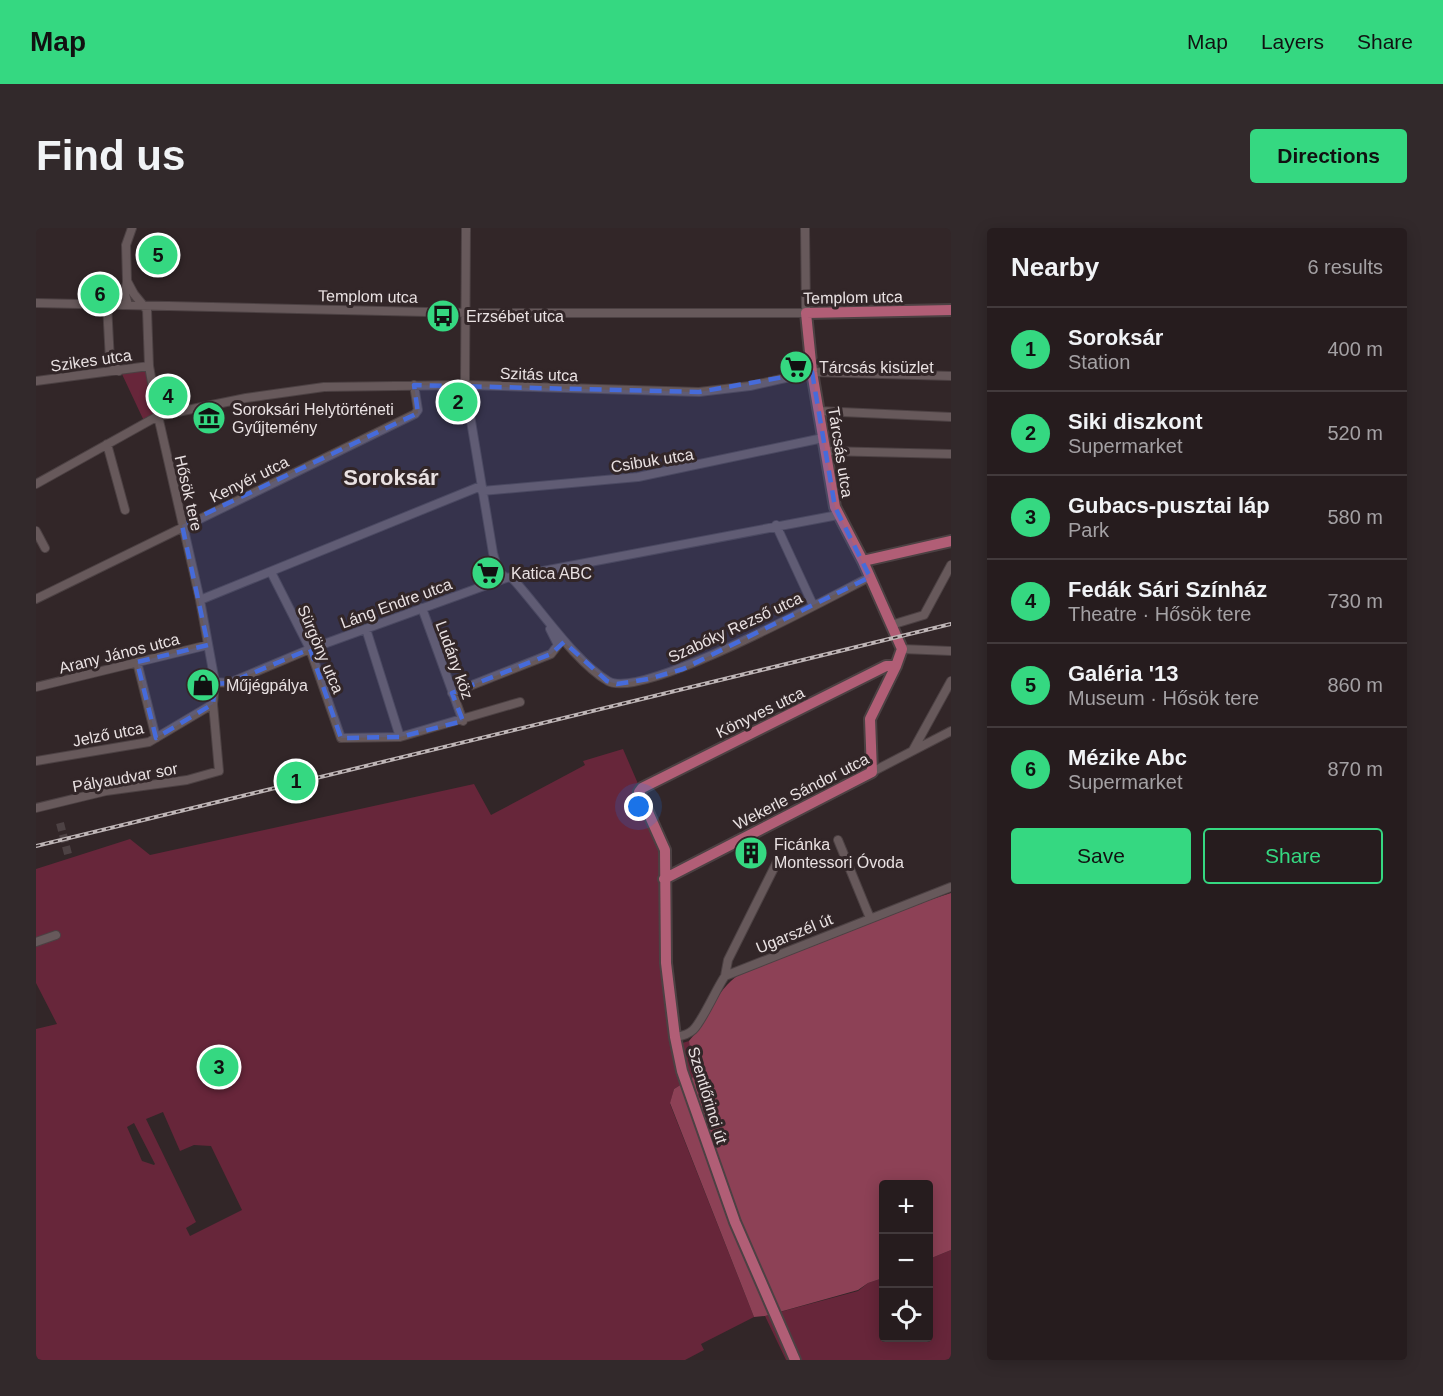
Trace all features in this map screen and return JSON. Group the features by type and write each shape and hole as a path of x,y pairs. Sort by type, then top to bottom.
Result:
{"main road":[{"name":"Templom utca","path":"806,313 951,310"},
{"name":"Tárcsás utca","path":"806,313 812,372 838,515 863,561 902,649"},
{"path":"863,561 951,541"},
{"path":"872,772 870,719 897,666 902,649"},
{"name":"Könyves utca","path":"639,792 642,788 886,666 897,666"},
{"name":"Wekerle Sándor utca","path":"664,879 872,772"},
{"name":"Szentlőrinci út","path":"639,792 662,839 664,850 666,963 675,1037 696,1112 735,1222 795,1360"}],"street":[{"path":"128,305 125,294 126,245 132,228"},
{"path":"452,693 556,650 557,639 534,607 533,600 498,571 493,554 465,385 466,228"},
{"name":"Tárcsás utca","path":"805,228 806,313"},
{"path":"127,281 134,294 146,306"},
{"name":"Templom utca","path":"36,303 466,312 806,313"},
{"path":"107,304 110,361 119,371"},
{"name":"Hősök tere","path":"146,306 149,366 158,416 200,600 215,682 213,704 219,771"},
{"name":"Szikes utca","path":"36,381 149,366"},
{"name":"Szitás utca","path":"36,484 158,416 246,398 324,387 465,385 699,392 750,386 812,372 951,376"},
{"name":"Kenyér utca","path":"36,598 182,525 415,414 418,410 414,385"},
{"path":"819,411 951,417"},
{"name":"Csibuk utca","path":"200,600 482,489 638,477 823,438"},
{"path":"107,444 125,510"},
{"path":"825,451 951,454"},
{"name":"Láng Endre utca","path":"215,682 230,683 310,650 509,578 776,525 838,515"},
{"path":"776,525 813,605"},
{"path":"36,531 45,548"},
{"path":"891,625 924,615 951,565"},
{"name":"Sürgöny utca","path":"271,572 310,650 341,738 400,737"},
{"name":"Szabóky Rezső utca","path":"533,600 571,648 608,681 617,684 679,670 870,577"},
{"name":"Ludány köz","path":"422,608 463,721"},
{"path":"366,629 400,737 463,721 520,702"},
{"name":"Arany János utca","path":"36,687 208,645"},
{"path":"902,649 951,651"},
{"path":"136,662 156,738"},
{"path":"913,750 951,681"},
{"name":"Jelző utca","path":"36,762 149,742 213,704"},
{"name":"Wekerle Sándor utca","path":"872,772 951,731"},
{"name":"Pályaudvar sor","path":"36,808 106,791 187,780 219,771"},
{"path":"838,840 870,918"},
{"path":"675,1037 686,1035 696,1027 725,976 728,960 777,862"},
{"name":"Ugarszél út","path":"725,976 951,887"},
{"path":"36,942 56,934"}],"highlighted area":[{"path":"812,372 835,507 870,577 683,669 648,679 617,684 607,681 564,642 551,654 452,693 463,721 400,737 341,738 310,649 229,683 215,684 213,704 156,738 137,662 208,645 182,525 418,413 414,385 699,392"}],"shaded area":[{"path":"148,368 154,417 144,421 121,372"},
{"path":"623,749 639,786 632,796 661,851 673,1046 689,1041 693,1077 674,1089 670,1104 754,1317 701,1344 704,1350 685,1360 36,1360 36,1029 57,1024 36,983 36,869 130,839 150,855 474,784 491,815 585,765 583,761","holes":["163,1112 180,1151 194,1145 211,1146 242,1210 190,1236 186,1228 196,1222 146,1119","134,1123 155,1164 154,1165 142,1161 127,1127"]},
{"path":"951,893 951,1250 933,1257 933,1180 879,1180 879,1279 858,1290 754,1317 670,1103 674,1089 693,1077 689,1041 725,988 742,972 797,946"},
{"path":"951,1250 951,1360 786,1360 765,1316 858,1291 868,1283 879,1279 879,1342 933,1342 933,1257"}],"tunnel":[{"path":"60,823 68,854"}],"railway":[{"path":"36,846 951,624"}],"place":[{"name":"Galéria '13","path":"158,255"},
{"name":"Mézike Abc","path":"100,294"},
{"name":"Erzsébet utca","path":"443,316"},
{"name":"Tárcsás kisüzlet","path":"796,367"},
{"name":"Fedák Sári Színház","path":"168,396"},
{"name":"Siki diszkont","path":"458,402"},
{"name":"Soroksári Helytörténeti Gyűjtemény","path":"209,418"},
{"name":"Katica ABC","path":"488,573"},
{"name":"Műjégpálya","path":"203,685"},
{"name":"Soroksár","path":"296,781"},
{"name":"Ficánka Montessori Óvoda","path":"751,853"},
{"name":"Gubacs-pusztai láp","path":"219,1067"}],"district":[{"name":"Soroksár","path":"391,477"}]}
